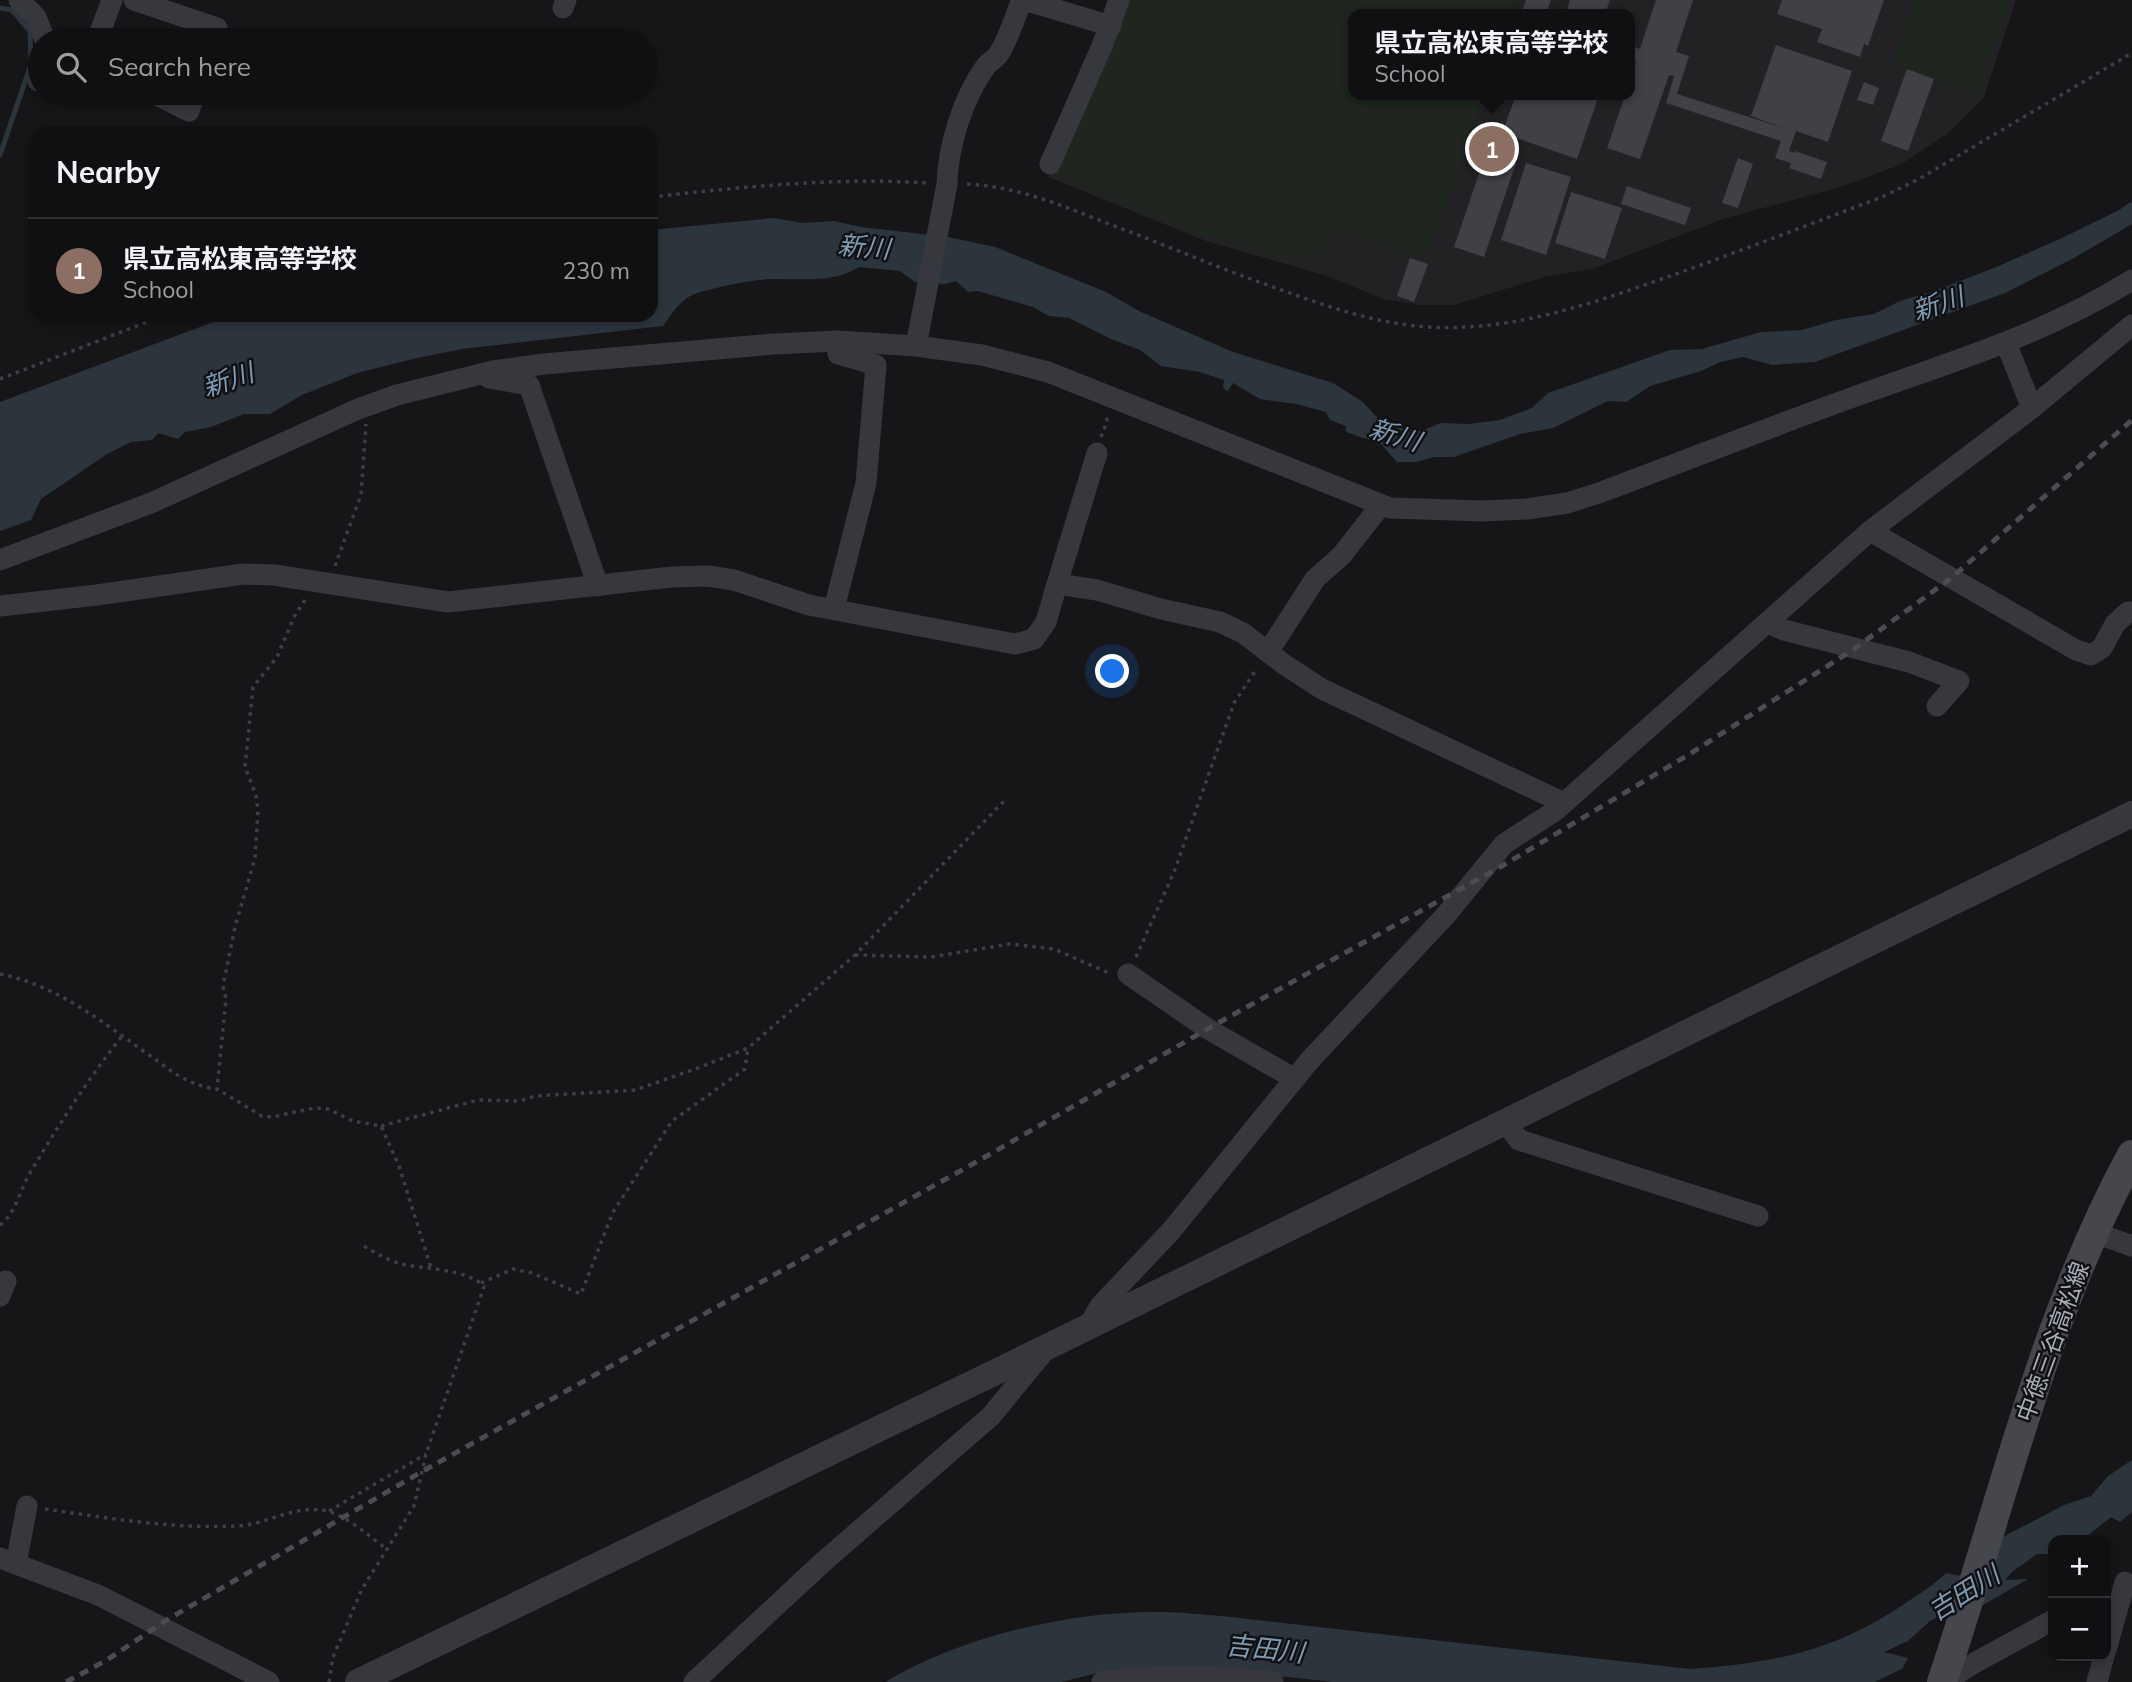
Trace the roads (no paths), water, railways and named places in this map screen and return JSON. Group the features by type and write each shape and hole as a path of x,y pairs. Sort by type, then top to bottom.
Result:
{"main road":[{"name":"中徳三谷高松線","path":"1943,1682 2054,1328 2093,1232 2132,1155"}],"street":[{"path":"19,0 36,17 40,28"},
{"path":"102,28 112,0"},
{"path":"134,0 217,28"},
{"path":"916,346 947,184 947,161 967,102 986,65 998,55 1023,0 1111,26"},
{"path":"1050,164 1111,26 1119,0"},
{"path":"177,105 189,111 191,105"},
{"path":"0,560 150,503 397,395 475,376 544,364 838,341 916,346 982,355 1048,372 1381,505 1424,510 1527,509 1567,503 1599,493 1847,399 2006,343 2061,319 2132,280"},
{"path":"1088,1327 1100,1306 1171,1231 1295,1079 1445,916 1504,844 1564,803 1870,531 2032,408 2132,325"},
{"path":"834,609 866,483 876,365 838,354 838,341"},
{"path":"2006,343 2032,408"},
{"path":"475,376 529,385 598,586"},
{"path":"0,606 243,574 274,575 448,602 672,577 708,576 734,580 809,605 1015,644 1034,639 1046,622 1097,453"},
{"path":"1268,653 1315,579 1342,555 1381,505"},
{"path":"1870,531 2076,650 2091,655 2102,648 2115,624 2128,612 2132,612"},
{"path":"1057,584 1097,590 1161,610 1220,622 1243,633 1322,689 1564,803"},
{"path":"1767,623 1784,630 1909,662 1959,681 1937,706"},
{"path":"358,1682 2132,814"},
{"path":"1128,974 1208,1028 1295,1079"},
{"path":"1505,1122 1519,1140 1758,1216"},
{"path":"2093,1232 2132,1247"},
{"path":"694,1682 822,1563 991,1416 1047,1347"},
{"path":"27,1506 8,1561 98,1595 269,1682"},
{"path":"2111,1589 2129,1580"},
{"path":"2111,1635 2129,1580"},
{"path":"1943,1682 2048,1623"},
{"path":"2096,1682 2102,1661"},
{"path":"1102,1682 1182,1675 1273,1682"}],"water":[{"name":"新川","path":"2132,201 2132,224 2074,258 2005,293 1815,362 1772,365 1743,357 1720,362 1701,371 1650,386 1626,402 1608,401 1553,428 1520,434 1454,457 1397,462 1381,444 1346,432 1346,426 1330,420 1326,412 1260,399 1233,383 1228,391 1223,388 1224,380 1200,372 1161,366 1140,350 1069,318 1049,316 1033,307 978,291 968,292 956,281 946,284 915,282 900,271 859,267 828,278 756,280 699,292 680,304 663,326 462,349 417,358 357,373 302,395 270,414 244,414 211,427 185,432 178,439 158,433 152,440 131,442 107,454 41,499 31,520 0,531 0,402 213,322 658,322 658,229 773,218 803,223 834,221 861,227 948,237 995,247 1106,292 1139,311 1233,352 1333,383 1363,402 1384,425 1421,431 1441,423 1468,424 1500,420 1532,408 1548,393 1670,350 1702,349 1761,332 1802,330 1836,320 1874,314 1900,301 1994,268 2119,210"},
{"name":"吉田川","path":"2132,1460 2132,1512 2120,1522 2111,1517 2088,1535 2048,1535 2048,1554 2037,1554 2005,1580 2028,1579 1978,1608 1950,1611 1930,1621 1908,1641 1884,1652 1908,1658 1902,1669 1874,1682 1334,1682 1195,1667 1098,1673 1061,1682 885,1682 948,1651 1019,1629 1093,1616 1170,1612 1690,1669 1749,1663 1826,1644 1876,1621 1946,1573 1961,1576 1999,1539 2064,1505 2091,1496 2108,1476"}],"waterway":[{"path":"0,8 12,10 28,29"},
{"path":"0,155 28,73"}],"railway":[{"path":"66,1682 107,1660 165,1621 423,1471 1502,866 1688,755 1854,649 1950,579 2132,420"}],"place":[{"name":"県立高松東高等学校","path":"1492,149"}]}
